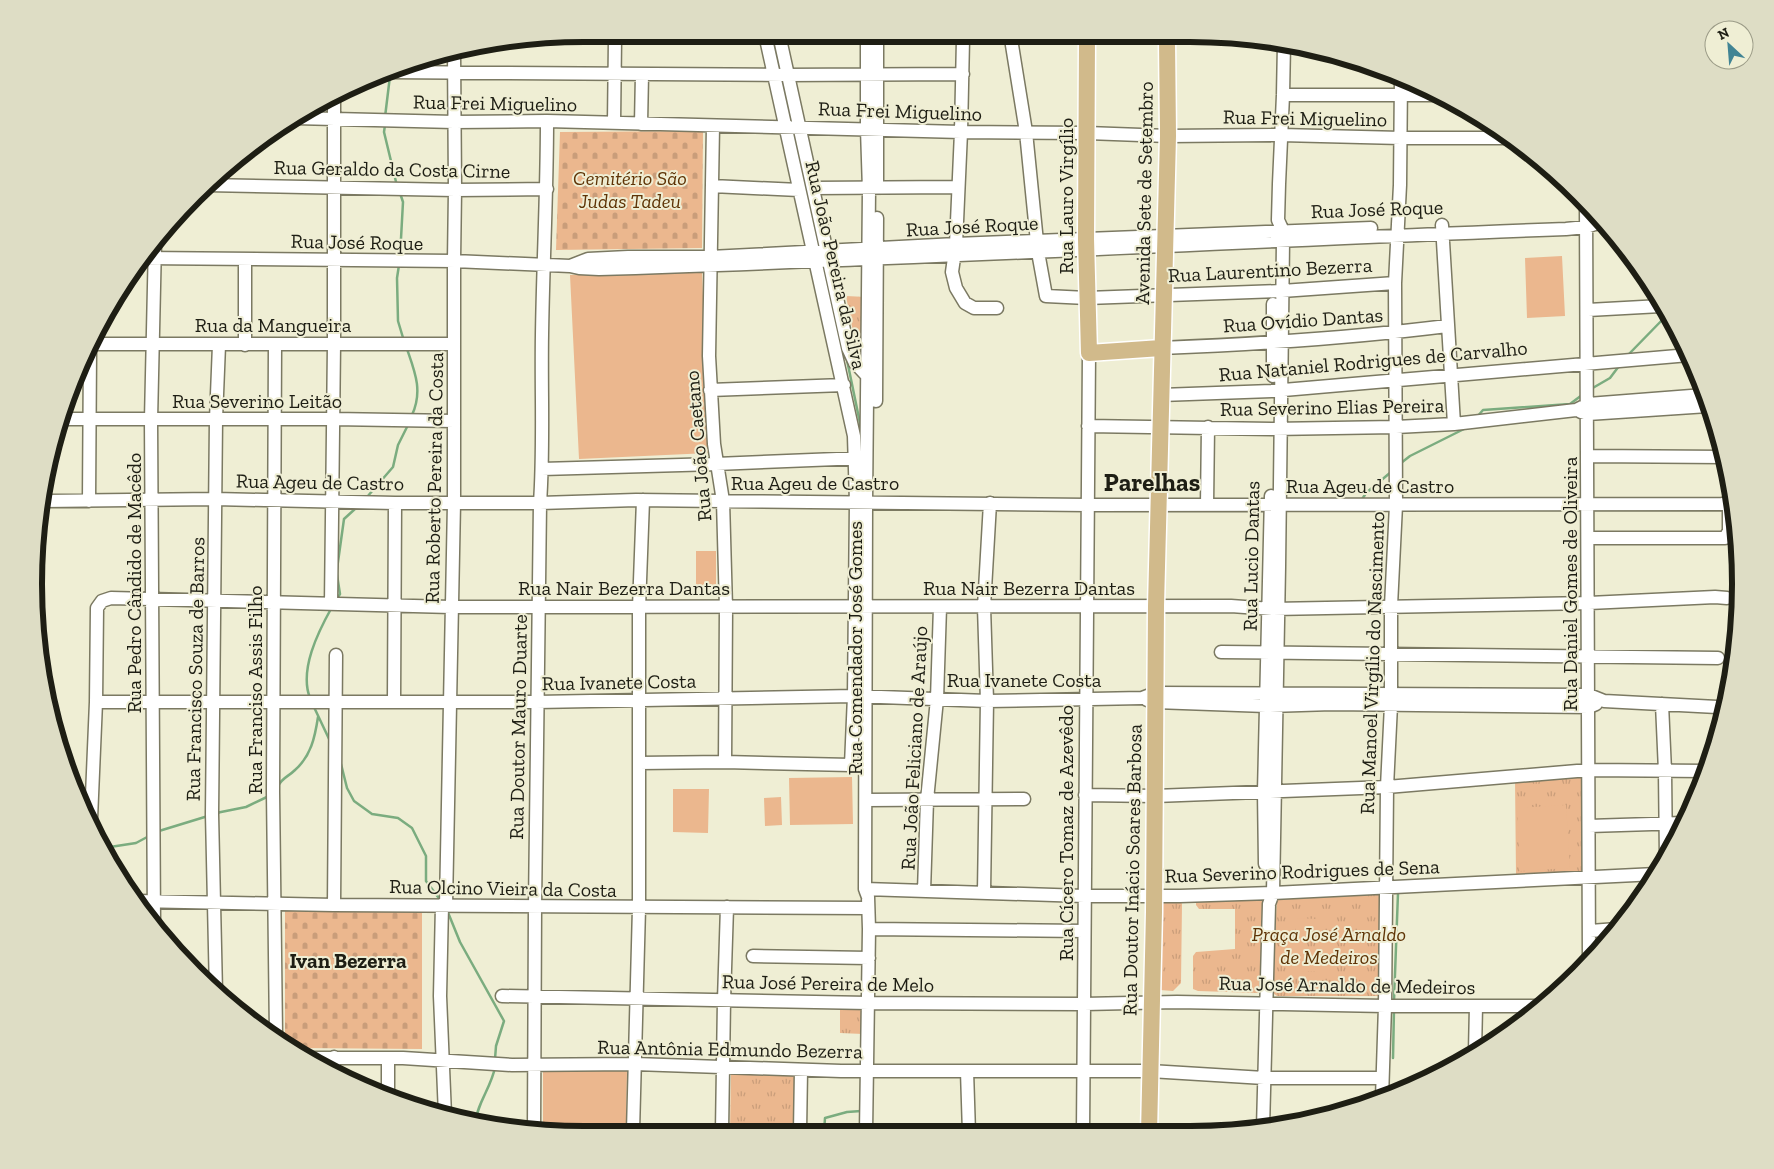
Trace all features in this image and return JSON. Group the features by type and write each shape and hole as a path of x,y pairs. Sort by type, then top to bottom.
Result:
{"main road":[{"name":"Rua Lauro Virgílio","path":"1087,42 1089,353"},
{"name":"Avenida Sete de Setembro","path":"1159,504 1161,348 1168,136 1168,42"},
{"path":"1089,353 1161,348"},
{"name":"Rua Doutor Inácio Soares Barbosa","path":"1150,1126 1155,796 1151,698 1159,504"}],"street":[{"path":"614,42 614,123"},
{"name":"Rua João Pereira da Silva","path":"767,42 854,436 866,457"},
{"name":"Rua João Pereira da Silva","path":"781,42 848,348 855,363 872,379"},
{"name":"Rua Comendador José Gomes","path":"866,1126 869,800 865,697 865,502 866,457 872,379 873,187 872,75 868,42"},
{"name":"Rua Comendador José Gomes","path":"872,75 876,42"},
{"path":"964,42 962,132 952,266 954,280 965,303 974,308 997,308"},
{"path":"1012,42 1026,132 1038,246"},
{"name":"Rua Lucio Dantas","path":"1263,1121 1269,897 1278,233 1284,51"},
{"name":"Rua Roberto Pereira da Costa","path":"445,1108 440,996 451,703 454,503 454,59"},
{"path":"407,72 774,75 963,74"},
{"path":"642,74 642,124"},
{"path":"1397,231 1401,86"},
{"path":"1283,95 1422,95"},
{"path":"331,604 334,104"},
{"name":"Rua Frei Miguelino","path":"308,118 454,122 548,121 1168,136 1281,135 1496,138"},
{"name":"Rua Doutor Mauro Duarte","path":"534,1124 538,606 548,121"},
{"name":"Rua João Caetano","path":"713,126 710,390 716,464 723,501 726,608 726,762"},
{"name":"Rua Geraldo da Costa Cirne","path":"218,185 334,189 547,189"},
{"path":"712,186 799,190"},
{"path":"813,188 957,187"},
{"name":"Rua José Roque","path":"153,258 454,261 570,266 588,259 598,258 628,257 710,261 1231,238 1278,233 1397,231 1592,223"},
{"name":"Rua Daniel Gomes de Oliveira","path":"1590,950 1588,456 1584,409 1588,363 1588,310 1592,223"},
{"path":"1442,229 1454,424"},
{"name":"Rua Manoel Virgílio do Nascimento","path":"1382,1091 1385,1006 1387,787 1391,699 1391,606 1396,505 1395,283 1397,231"},
{"name":"Rua Laurentino Bezerra","path":"1038,246 1046,296 1088,298 1277,291 1395,283"},
{"path":"244,260 244,345"},
{"name":"Rua Pedro Cândido de Macêdo","path":"148,264 154,344 151,420 154,702 153,912"},
{"path":"1588,310 1654,306"},
{"name":"Rua Ovídio Dantas","path":"1161,348 1277,342 1447,326"},
{"name":"Rua da Mangueira","path":"99,344 454,344"},
{"name":"Rua Francisco Souza de Barros","path":"216,982 212,814 216,418 219,345"},
{"name":"Rua Franciso Assis Filho","path":"275,345 273,702 276,1030"},
{"name":"Rua Cícero Tomaz de Azevêdo","path":"1083,1126 1089,353"},
{"name":"Rua Nataniel Rodrigues de Carvalho","path":"1161,395 1277,390 1681,356"},
{"path":"89,501 90,363"},
{"path":"710,390 844,386"},
{"path":"1584,409 1697,396"},
{"path":"1584,409 1701,406"},
{"name":"Rua Severino Elias Pereira","path":"1088,426 1396,427 1454,424 1584,409"},
{"name":"Rua Severino Leitão","path":"68,419 151,420 216,418 454,421"},
{"path":"1207,505 1208,427"},
{"path":"1588,456 1716,457"},
{"path":"542,469 866,457"},
{"name":"Rua Ageu de Castro","path":"49,501 274,500 395,503 540,503 643,500 1088,505 1725,503"},
{"path":"633,1126 638,998 638,700 643,500"},
{"path":"394,702 395,503"},
{"path":"984,892 987,701 984,607 990,504"},
{"path":"1588,538 1726,538 1729,534"},
{"name":"Rua Nair Bezerra Dantas","path":"96,702 97,608 98,604 102,601 111,598 451,607 1231,606 1273,609 1589,603 1727,598"},
{"path":"639,763 726,762 851,765 865,697 865,606"},
{"name":"Rua João Feliciano de Araújo","path":"924,890 927,800 937,699 940,607"},
{"path":"1221,652 1718,658"},
{"path":"334,905 336,655"},
{"name":"Rua Ivanete Costa","path":"96,702 451,703 865,697 987,701 1151,698 1589,701"},
{"path":"1589,701 1717,706"},
{"path":"91,807 96,702"},
{"path":"1662,704 1666,843"},
{"path":"1085,795 1155,796 1387,787 1589,770 1698,772"},
{"path":"869,800 1024,799"},
{"path":"1589,826 1677,822"},
{"name":"Rua Severino Rodrigues de Sena","path":"868,896 924,890 1084,896 1269,897 1386,888 1647,875"},
{"name":"Rua Olcino Vieira da Costa","path":"145,901 639,908 727,907 868,896"},
{"path":"722,1126 727,907"},
{"path":"869,928 1084,931"},
{"path":"1590,931 1607,930"},
{"path":"753,956 869,958"},
{"name":"Rua José Pereira de Melo","path":"502,996 1084,1004 1152,1002"},
{"name":"Rua José Arnaldo de Medeiros","path":"1152,1002 1476,1006 1526,1009"},
{"path":"1475,1045 1476,1006"},
{"path":"334,1057 334,1065"},
{"name":"Rua Antônia Edmundo Bezerra","path":"320,1058 388,1058 534,1065 635,1064 801,1070 1150,1071 1264,1078 1382,1078"},
{"path":"388,1058 388,1089"},
{"path":"800,1126 801,1070"},
{"path":"967,1071 969,1126"}],"green space":[{"name":"Cemitério São Judas Tadeu","path":"703,131 702,248 556,250 560,132"},
{"path":"1562,256 1565,316 1527,318 1525,258"},
{"path":"702,270 709,453 579,459 570,275"},
{"path":"846,296 866,297 861,356 857,352"},
{"path":"696,551 716,551 716,587 696,587"},
{"path":"1584,776 1585,867 1581,871 1516,875 1515,779"},
{"path":"852,777 853,824 790,825 789,778"},
{"path":"673,789 709,789 708,833 673,832"},
{"path":"781,797 782,825 765,826 764,798"},
{"path":"1566,805 1570,868 1520,871 1517,808"},
{"name":"Praça José Arnaldo de Medeiros","path":"1384,893 1379,996 1277,996 1273,993 1277,898"},
{"path":"1196,898 1262,899 1261,991 1258,993 1198,991 1193,989 1193,956 1196,952 1235,949 1235,909 1199,909 1196,905"},
{"path":"1159,899 1180,900 1182,904 1181,983 1173,991 1160,990"},
{"path":"285,910 422,911 422,1049 304,1048 285,1036"},
{"path":"1296,918 1318,919 1318,932 1296,932"},
{"path":"1294,957 1317,957 1317,971 1294,972"},
{"path":"840,1004 863,1005 863,1034 840,1033"},
{"path":"627,1070 626,1126 543,1124 543,1071"},
{"path":"731,1073 797,1073 799,1126 730,1126"}],"waterway":[{"path":"385,117 390,79"},
{"path":"385,125 384,132 397,186"},
{"path":"400,193 403,202 400,257"},
{"path":"399,265 397,278 398,321 404,341"},
{"path":"1627,356 1662,320"},
{"path":"407,349 417,382 417,398 412,415"},
{"path":"847,360 861,428"},
{"path":"1591,389 1610,378 1619,366"},
{"path":"1477,417 1483,410 1570,404 1582,395"},
{"path":"367,497 393,467 398,445 408,425"},
{"path":"1401,463 1410,456 1466,428"},
{"path":"1361,501 1366,493 1391,472"},
{"path":"337,569 344,519 356,508"},
{"path":"336,600 340,594 337,575"},
{"path":"310,698 307,687 308,663 316,639 332,607"},
{"path":"313,705 330,741"},
{"path":"278,786 305,759 314,739 318,717"},
{"path":"341,764 347,788 354,801 372,814 398,818 412,828 426,856 426,881 441,901"},
{"path":"216,813 246,807 269,796"},
{"path":"159,831 208,816"},
{"path":"110,847 136,843 149,836"},
{"path":"1394,1001 1398,893"},
{"path":"447,910 460,942 504,1021 496,1046 495,1059"},
{"path":"1393,1058 1394,1009"},
{"path":"477,1116 495,1067"},
{"path":"824,1126 825,1118 847,1112 861,1111"}],"district":[{"name":"Parelhas","path":"1152,482"},
{"name":"Ivan Bezerra","path":"348,961"}]}
